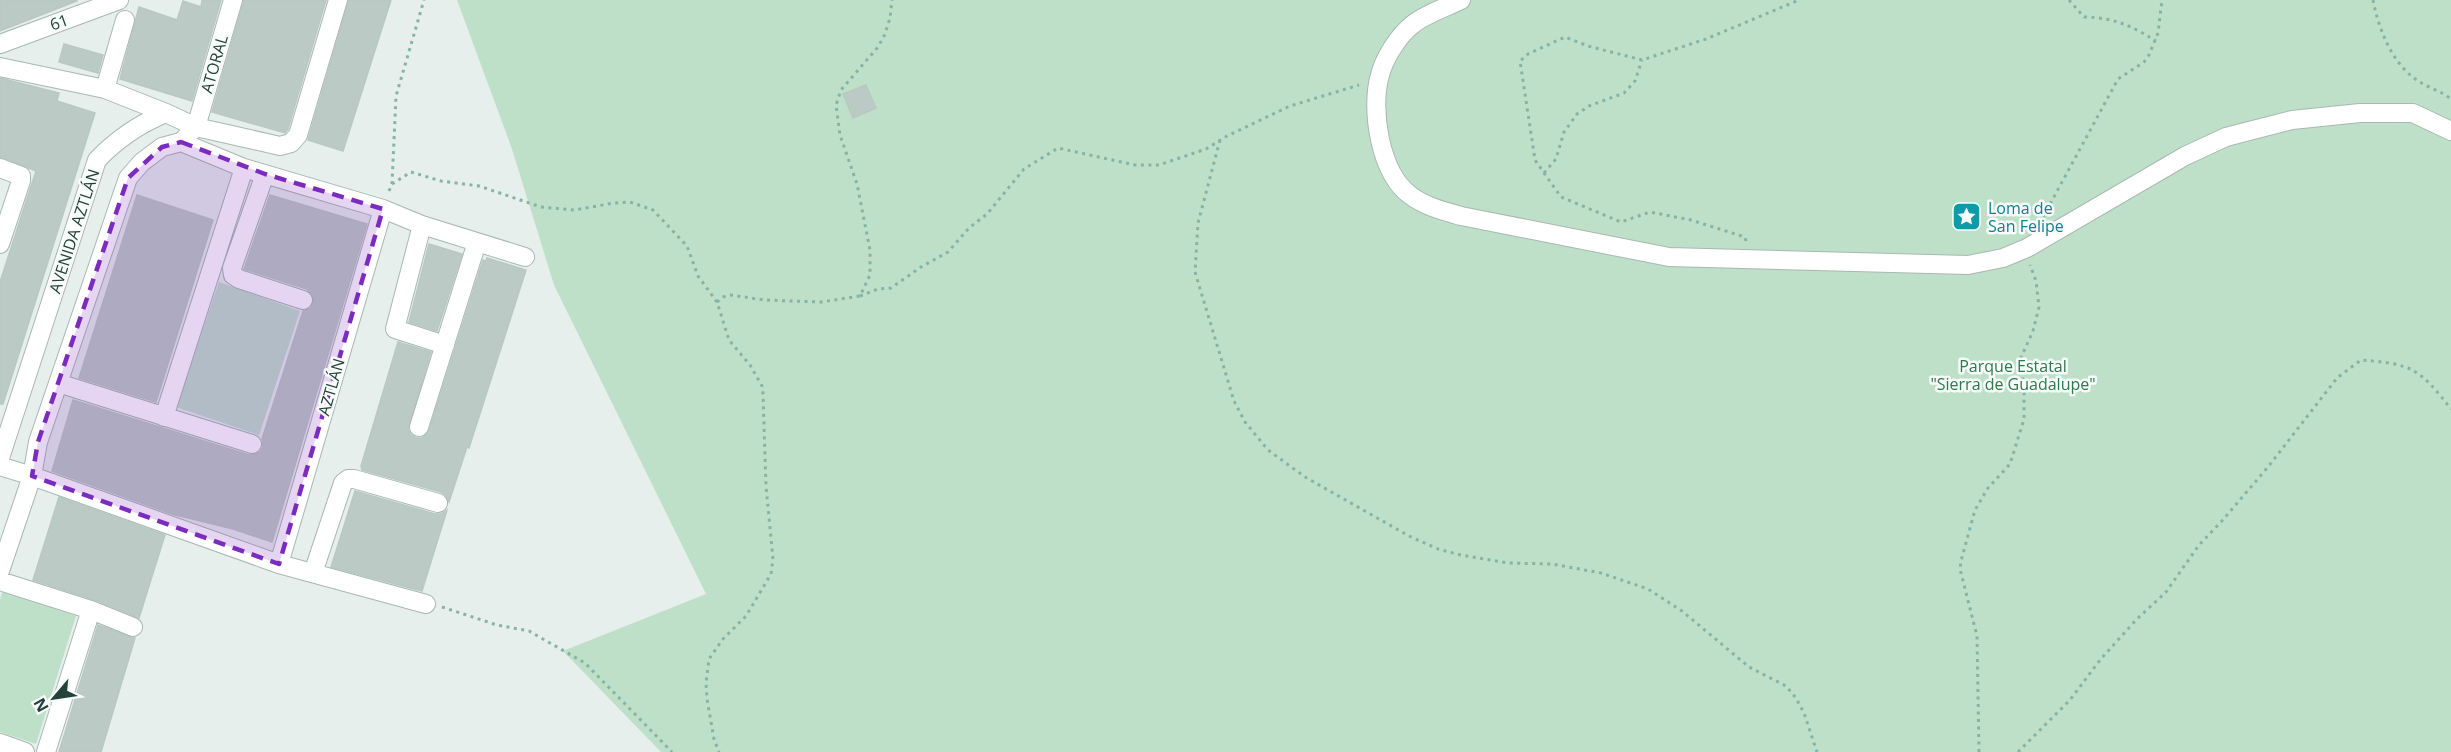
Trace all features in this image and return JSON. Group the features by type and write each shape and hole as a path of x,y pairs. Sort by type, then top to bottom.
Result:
{"street":[{"name":"61","path":"0,44 119,0"},
{"name":"ATORAL","path":"196,127 233,0"},
{"path":"0,67 105,89 196,127 280,146 291,143 298,135 338,0"},
{"path":"1461,0 1412,24 1393,47 1380,75 1376,102 1379,136 1389,171 1408,195 1430,207 1461,216 1670,257 1968,265 2003,258 2027,248 2185,156 2226,137 2292,120 2360,113 2413,113 2451,131"},
{"path":"105,89 125,20"},
{"name":"AVENIDA AZTLÁN","path":"0,458 4,432 97,160 113,143 148,121 166,113"},
{"name":"AVENIDA AZTLÁN","path":"0,571 32,476 38,442 128,178 142,162 162,147 181,141 196,127"},
{"path":"181,141 244,168 383,209 422,225 525,257"},
{"path":"0,168 18,173 21,181 0,244"},
{"path":"164,417 244,168"},
{"path":"265,174 232,268 233,275 238,279 303,300"},
{"name":"AZTLÁN","path":"279,564 383,209"},
{"path":"422,225 395,329 445,345"},
{"path":"419,427 477,242"},
{"path":"58,383 252,444"},
{"path":"4,432 38,442"},
{"path":"0,466 279,564 426,604"},
{"path":"313,573 343,483 348,479 438,503"},
{"path":"0,581 91,610 133,627"},
{"path":"46,752 91,610"},
{"path":"0,743 25,752"}],"path":[{"path":"383,209 392,183 396,96 424,0"},
{"path":"860,296 870,275 870,250 853,169 840,135 836,105 837,97 878,47 885,34 892,0"},
{"path":"1754,260 1744,237 1691,220 1650,212 1620,222 1561,197 1535,160 1520,62 1528,54 1565,37 1588,46 1642,60 1706,39 1799,0"},
{"path":"2069,0 2084,17 2104,18 2126,23 2156,41"},
{"path":"2042,219 2118,79 2144,62 2156,41 2162,0"},
{"path":"2373,0 2380,27 2403,68 2415,80 2438,90 2451,99"},
{"path":"1545,172 1556,159 1564,132 1577,114 1588,106 1624,93 1635,81 1642,60"},
{"path":"717,302 731,295 764,300 821,302 891,288 948,252 969,228 987,214 1024,169 1058,148 1119,162 1151,166 1198,152 1290,106 1351,88 1380,75"},
{"path":"1220,140 1198,223 1195,272 1234,401 1245,422 1268,450 1305,477 1430,546 1461,555 1508,563 1552,564 1601,573 1648,590 1682,611 1749,667 1786,686 1804,713 1817,752"},
{"path":"392,183 411,172 441,181 479,186 550,209 574,210 614,202 630,202 646,207 660,216 683,239 698,276 717,302 729,340 746,358 762,386 766,486 773,559 768,582 746,616 723,639 709,659 707,699 714,739 719,752"},
{"path":"1979,752 1977,636 1960,569 1975,510 1988,488 2010,464 2024,419 2024,386 2019,362 2033,331 2039,307 2036,281 2027,248"},
{"path":"2018,752 2070,700 2100,660 2136,620 2166,592 2199,545 2268,467 2337,378 2361,360 2402,364 2416,371 2451,409"},
{"path":"426,604 437,605 497,625 529,631 585,663 672,752"}],"highlighted area":[{"path":"181,142 265,174 383,209 279,564 32,476 38,442 128,178 162,147"}],"green space":[{"name":"Parque Estatal \"Sierra de Guadalupe\"","path":"457,0 2451,0 2451,752 661,752 563,651 706,594 554,285 512,149"},
{"path":"219,282 300,311 259,435 176,407"},
{"path":"3,589 76,616 36,744 0,732 0,600"}],"building":[{"path":"0,0 77,0 77,1 0,31"},
{"path":"202,0 221,0 192,101 120,79 139,7 177,20 183,1 201,7"},
{"path":"244,0 326,0 285,133 212,112"},
{"path":"349,0 391,0 343,151 308,140"},
{"path":"64,44 103,55 98,73 59,62"},
{"path":"0,78 59,93 57,101 95,113 3,404 0,404 0,282 36,171 0,157"},
{"path":"866,85 876,108 853,118 843,94"},
{"path":"137,195 213,220 156,402 79,378"},
{"path":"270,195 367,224 272,542 233,529 172,514 52,471 73,400 249,455 260,452 263,447 262,439 303,311 311,308 314,298 307,289 244,269"},
{"path":"429,244 462,254 437,331 409,322"},
{"path":"487,258 526,270 469,448 467,447 449,502 441,492 362,470 361,466 398,342 431,352 408,429 416,438 422,438 429,431 483,260 486,261"},
{"path":"355,491 435,514 441,514 447,510 422,591 331,567"},
{"path":"59,497 165,535 139,618 95,600 33,580"},
{"path":"98,625 135,638 101,752 59,752"}],"place":[{"name":"Loma de San Felipe","path":"1967,217"}]}
